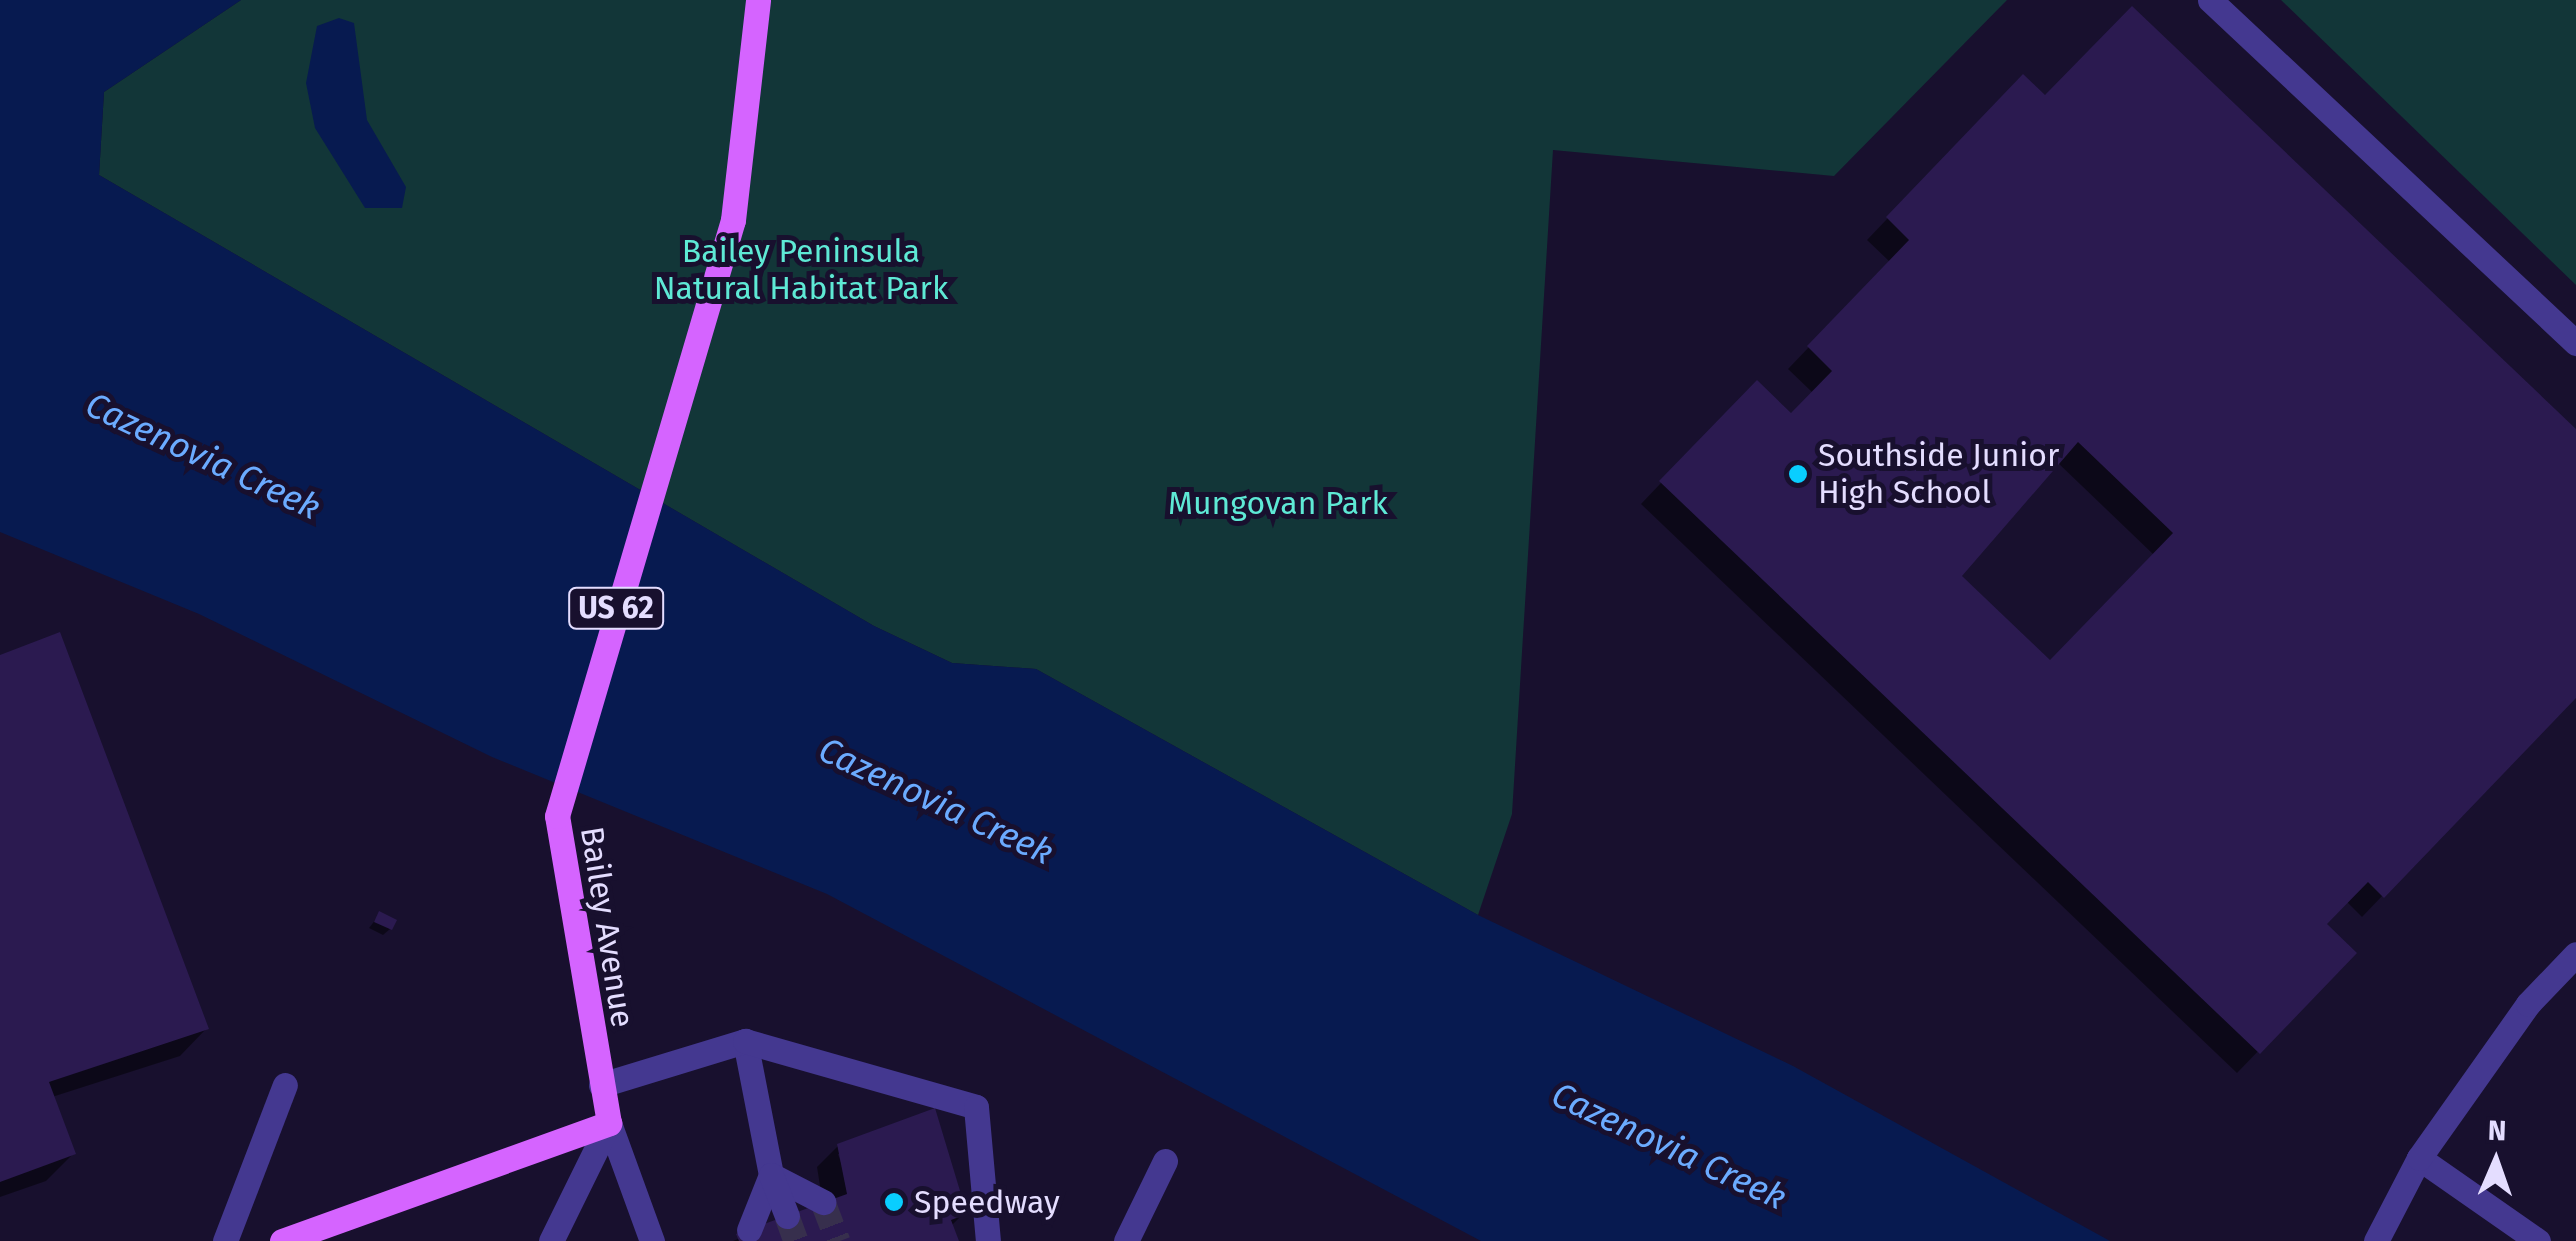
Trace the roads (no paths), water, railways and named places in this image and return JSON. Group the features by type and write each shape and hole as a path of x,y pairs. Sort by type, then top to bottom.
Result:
{"main road":[{"name":"Bailey Avenue","path":"608,1123 557,816 674,400 733,220 758,0"},
{"path":"282,1241 608,1123"}],"street":[{"path":"2210,0 2576,343"},
{"path":"2376,1241 2419,1158 2528,1004 2576,954"},
{"path":"745,1041 771,1175 787,1216"},
{"path":"601,1085 745,1041 976,1107 988,1241"},
{"path":"225,1241 285,1084"},
{"path":"552,1241 608,1123"},
{"path":"608,1123 652,1241"},
{"path":"2419,1158 2538,1241"},
{"path":"1126,1241 1164,1161"},
{"path":"771,1175 823,1202"},
{"path":"750,1230 771,1175"}],"water":[{"name":"Cazenovia Creek","path":"0,0 241,0 104,92 99,175 874,626 952,663 1036,669 1478,915 1793,1066 2110,1241 1481,1241 827,894 492,757 199,614 0,532"},
{"path":"339,18 354,23 367,120 406,187 402,208 365,208 315,128 306,83 317,26"}],"tunnel":[{"path":"823,1202 838,1241"},
{"path":"787,1216 796,1241"}],"place":[{"name":"Southside Junior High School","path":"1798,474"},
{"name":"Speedway","path":"894,1202"}],"park label":[{"name":"Bailey Peninsula Natural Habitat Park","path":"801,270"},
{"name":"Mungovan Park","path":"1278,503"}]}
